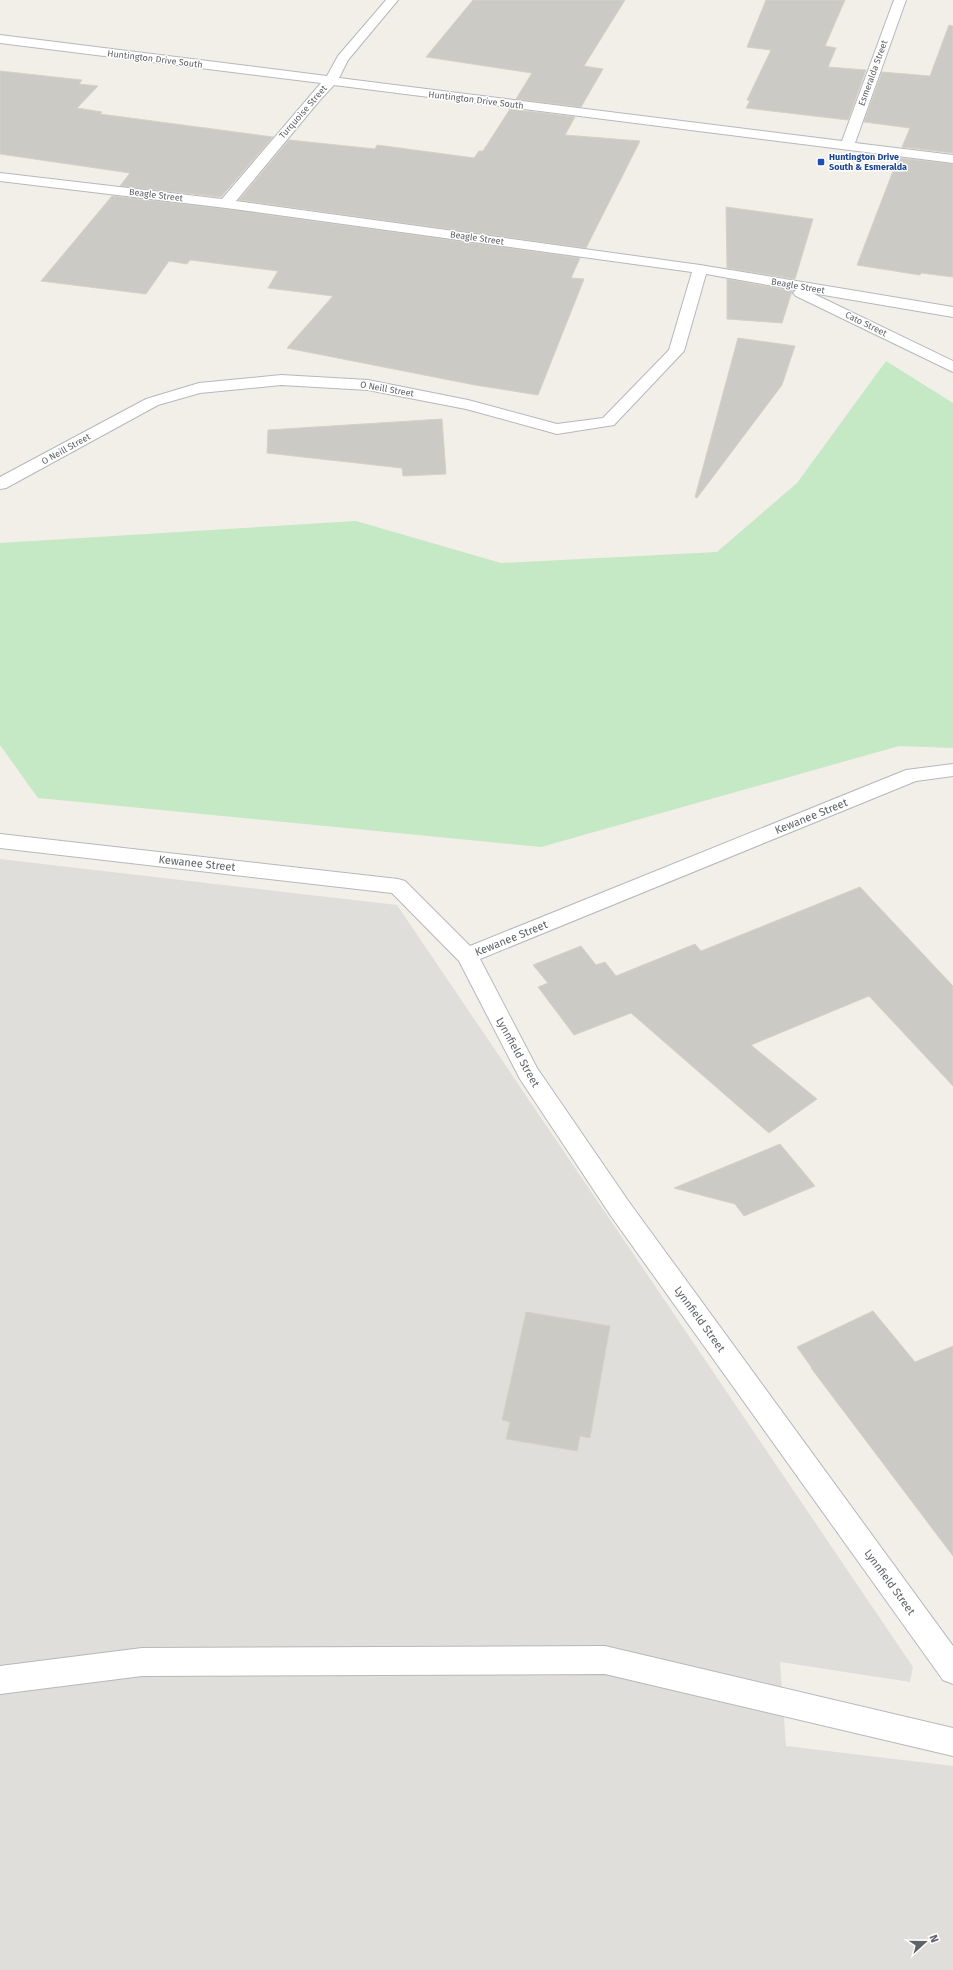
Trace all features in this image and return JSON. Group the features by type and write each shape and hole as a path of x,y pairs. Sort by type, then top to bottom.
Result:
{"street":[{"name":"Turquoise Street","path":"226,204 315,97 331,82 342,59 392,0"},
{"name":"Esmeralda Street","path":"847,146 900,0"},
{"name":"Huntington Drive South","path":"0,39 331,82 953,159"},
{"name":"Beagle Street","path":"0,177 226,204 700,269 953,312"},
{"name":"O Neill Street","path":"0,484 152,402 199,388 280,380 368,385 468,405 557,429 608,422 676,351 700,269"},
{"name":"Cato Street","path":"778,282 953,367"},
{"name":"Kewanee Street","path":"0,841 398,886 467,956 913,775 953,770"},
{"name":"Lynnfield Street","path":"467,956 528,1074 620,1209 953,1670"},
{"path":"0,1680 142,1662 606,1660 953,1742"}],"shaded area":[{"path":"0,859 397,905 913,1667 910,1682 780,1662 786,1746 953,1766 953,1970 0,1970"}],"green space":[{"path":"886,361 953,403 953,748 899,746 541,847 38,798 0,745 0,543 356,521 501,563 717,552 797,483"}],"building":[{"path":"473,0 625,0 584,66 603,69 581,107 516,99 532,73 426,57"},
{"path":"766,0 845,0 825,46 836,48 828,67 866,70 848,120 746,108 750,101 747,100 771,50 747,47"},
{"path":"949,25 953,26 953,153 902,147 910,128 864,122 882,72 930,76"},
{"path":"0,71 82,80 79,84 98,86 77,108 102,112 100,114 273,137 221,197 120,186 130,173 0,154"},
{"path":"510,109 575,117 565,135 640,141 586,248 239,200 289,140 375,149 377,145 474,158 479,151 483,151"},
{"path":"898,158 953,164 953,277 921,273 920,275 857,265"},
{"path":"112,196 226,209 580,258 571,278 584,279 538,395 475,385 287,348 333,296 268,288 278,271 190,260 187,264 169,261 146,294 41,281"},
{"path":"726,207 813,219 795,279 727,268"},
{"path":"727,279 792,291 782,323 727,319"},
{"path":"738,338 795,346 782,385 697,498 695,497"},
{"path":"442,419 446,474 403,476 402,468 267,453 268,430"},
{"path":"860,887 953,986 953,1086 869,996 751,1045 817,1099 769,1133 631,1013 574,1035 538,987 548,983 533,965 581,946 596,965 605,962 616,976 695,944 701,951"},
{"path":"780,1144 815,1186 744,1216 735,1204 674,1188"},
{"path":"873,1311 915,1362 953,1346 953,1556 811,1368 797,1347"},
{"path":"526,1312 610,1326 590,1438 580,1436 577,1451 506,1439 510,1422 502,1420"}],"place":[{"name":"Huntington Drive South & Esmeralda","path":"821,162"}]}
